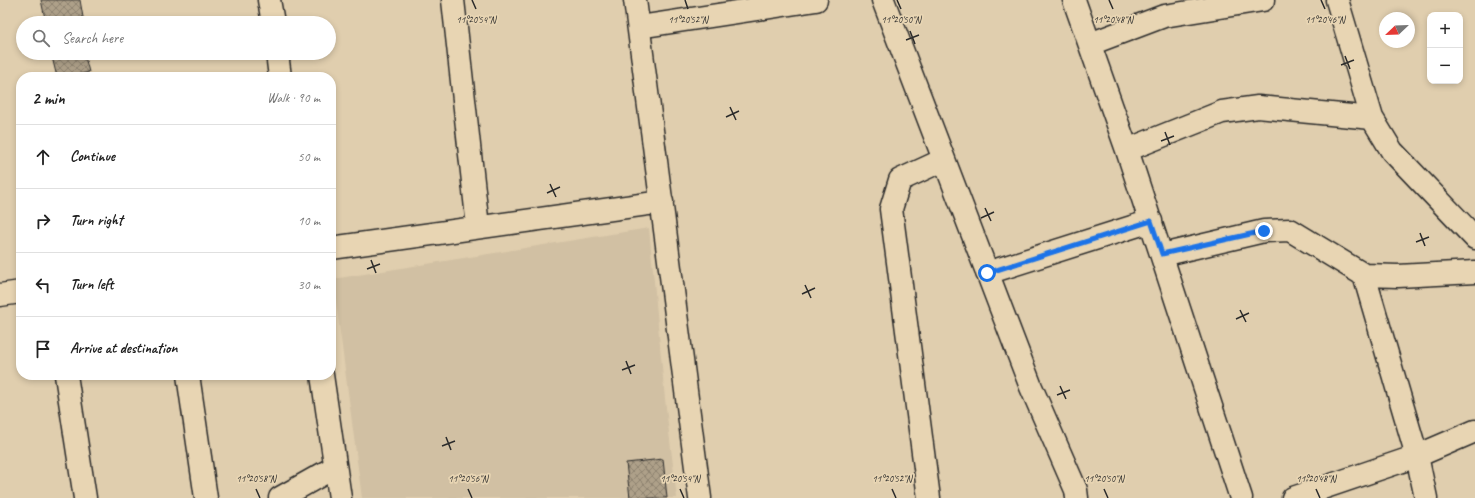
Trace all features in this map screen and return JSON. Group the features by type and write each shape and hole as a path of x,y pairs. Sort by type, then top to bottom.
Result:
{"street":[{"path":"269,0 272,16"},
{"path":"453,0 478,227"},
{"path":"635,0 700,498"},
{"path":"639,27 816,0"},
{"path":"883,0 1031,387 1076,490 1076,498"},
{"path":"1074,0 1151,221 1241,498"},
{"path":"1090,44 1164,16 1263,0"},
{"path":"1337,0 1372,118 1392,151 1474,234"},
{"path":"278,60 279,72"},
{"path":"1127,150 1222,112 1258,107 1372,118"},
{"path":"929,498 891,209 900,180 944,160"},
{"path":"336,247 662,202"},
{"path":"987,273 1151,221"},
{"path":"1162,254 1264,231 1290,230 1364,275 1398,276 1475,272"},
{"path":"1364,275 1417,456 1426,498"},
{"path":"0,295 16,293"},
{"path":"67,380 84,498"},
{"path":"189,380 206,498"},
{"path":"323,380 340,498"},
{"path":"1293,498 1417,456 1475,431"},
{"path":"280,498 335,467"}],"shaded area":[{"path":"649,228 665,399 677,498 362,498 336,302 336,279"}],"building":[{"path":"41,0 80,0 83,16 44,16"},
{"path":"53,60 86,60 89,72 56,72"},
{"path":"663,459 667,498 630,498 626,463"}],"route":[{"path":"987,273 1151,221 1162,254 1264,231"}]}
